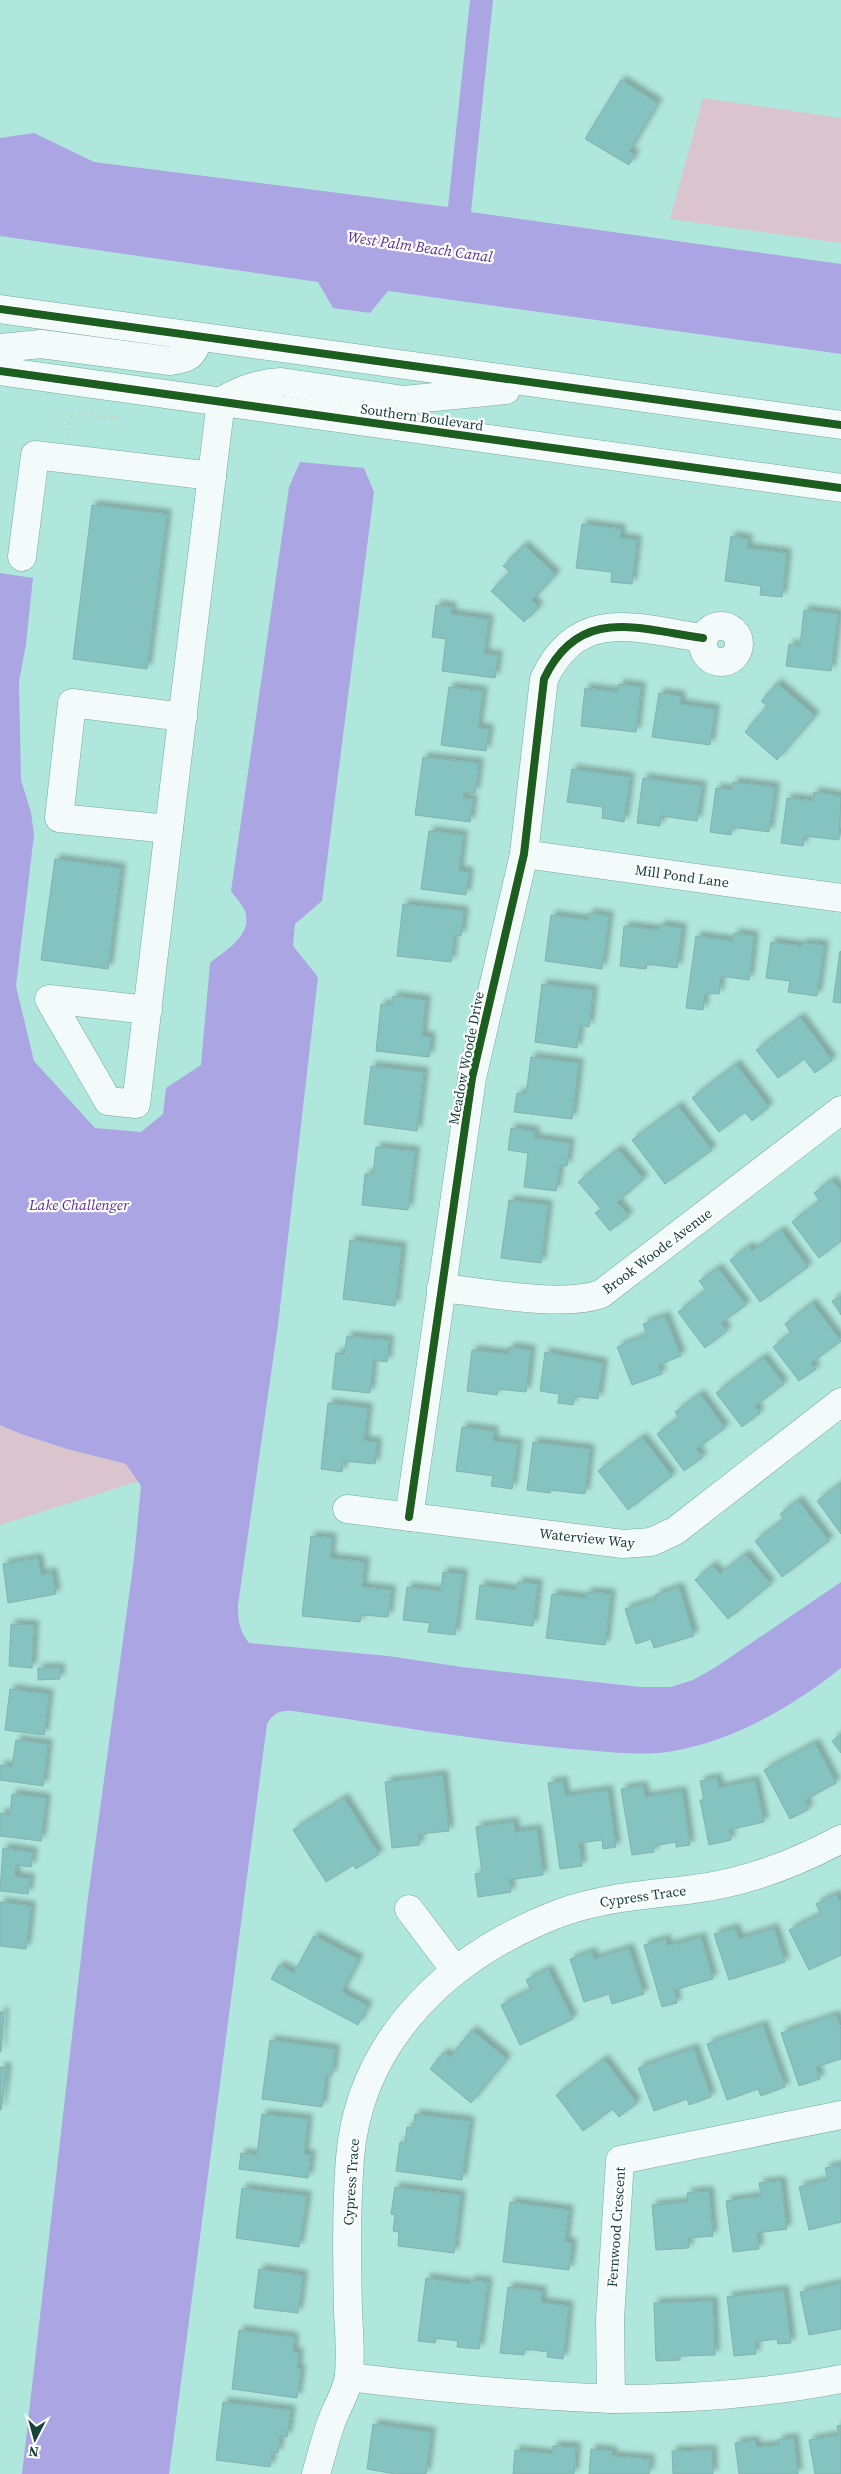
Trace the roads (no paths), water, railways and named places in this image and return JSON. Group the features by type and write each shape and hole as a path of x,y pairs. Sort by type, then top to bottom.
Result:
{"main road":[{"path":"0,309 841,425"},
{"path":"0,348 41,344 170,361 187,358 196,349 199,337"},
{"name":"Southern Boulevard","path":"0,371 841,488"},
{"path":"148,1010 221,401 245,388 263,382 281,382 404,400 552,386"},
{"path":"22,558 35,455 212,476"},
{"name":"Meadow Woode Drive","path":"410,1517 472,1078 524,854 544,679 551,664 564,647 594,629 622,626 703,638"},
{"path":"169,829 59,818 72,704 183,718"},
{"name":"Mill Pond Lane","path":"524,854 841,898"},
{"name":"Brook Woode Avenue","path":"441,1288 561,1300 588,1299 601,1294 841,1110"},
{"name":"Waterview Way","path":"347,1509 623,1544 651,1542 676,1531 841,1402"},
{"name":"Cypress Trace","path":"316,2474 330,2425 349,2377 347,2267 350,2157 356,2122 367,2089 378,2065 400,2027 423,1999 455,1970 483,1950 521,1930 561,1913 602,1901 645,1893 688,1890 732,1882 775,1869 841,1839"},
{"path":"409,1909 455,1970"},
{"name":"Fernwood Crescent","path":"611,2399 610,2319 620,2160 841,2115"},
{"path":"349,2377 523,2396 611,2399 674,2399 737,2395 800,2387 841,2378"}],"water":[{"name":"West Palm Beach Canal","path":"470,0 493,0 471,212 841,264 841,354 388,291 370,313 333,308 318,282 0,236 0,138 34,133 94,162 448,207"},
{"name":"Lake Challenger","path":"300,462 364,468 374,492 322,901 295,924 293,946 318,977 278,1325 238,1605 239,1621 243,1634 249,1643 388,1656 462,1667 640,1687 671,1687 693,1680 716,1667 841,1582 841,1668 803,1696 762,1720 719,1739 661,1753 622,1753 536,1746 293,1711 281,1712 272,1717 267,1724 169,2474 22,2474 87,1905 134,1559 141,1486 126,1464 67,1449 0,1425 0,573 33,578 26,644 19,682 21,780 31,812 34,835 16,986 34,1061 95,1128 141,1132 163,1114 166,1088 201,1065 210,963 237,941 245,927 245,911 231,891 289,487"}]}
